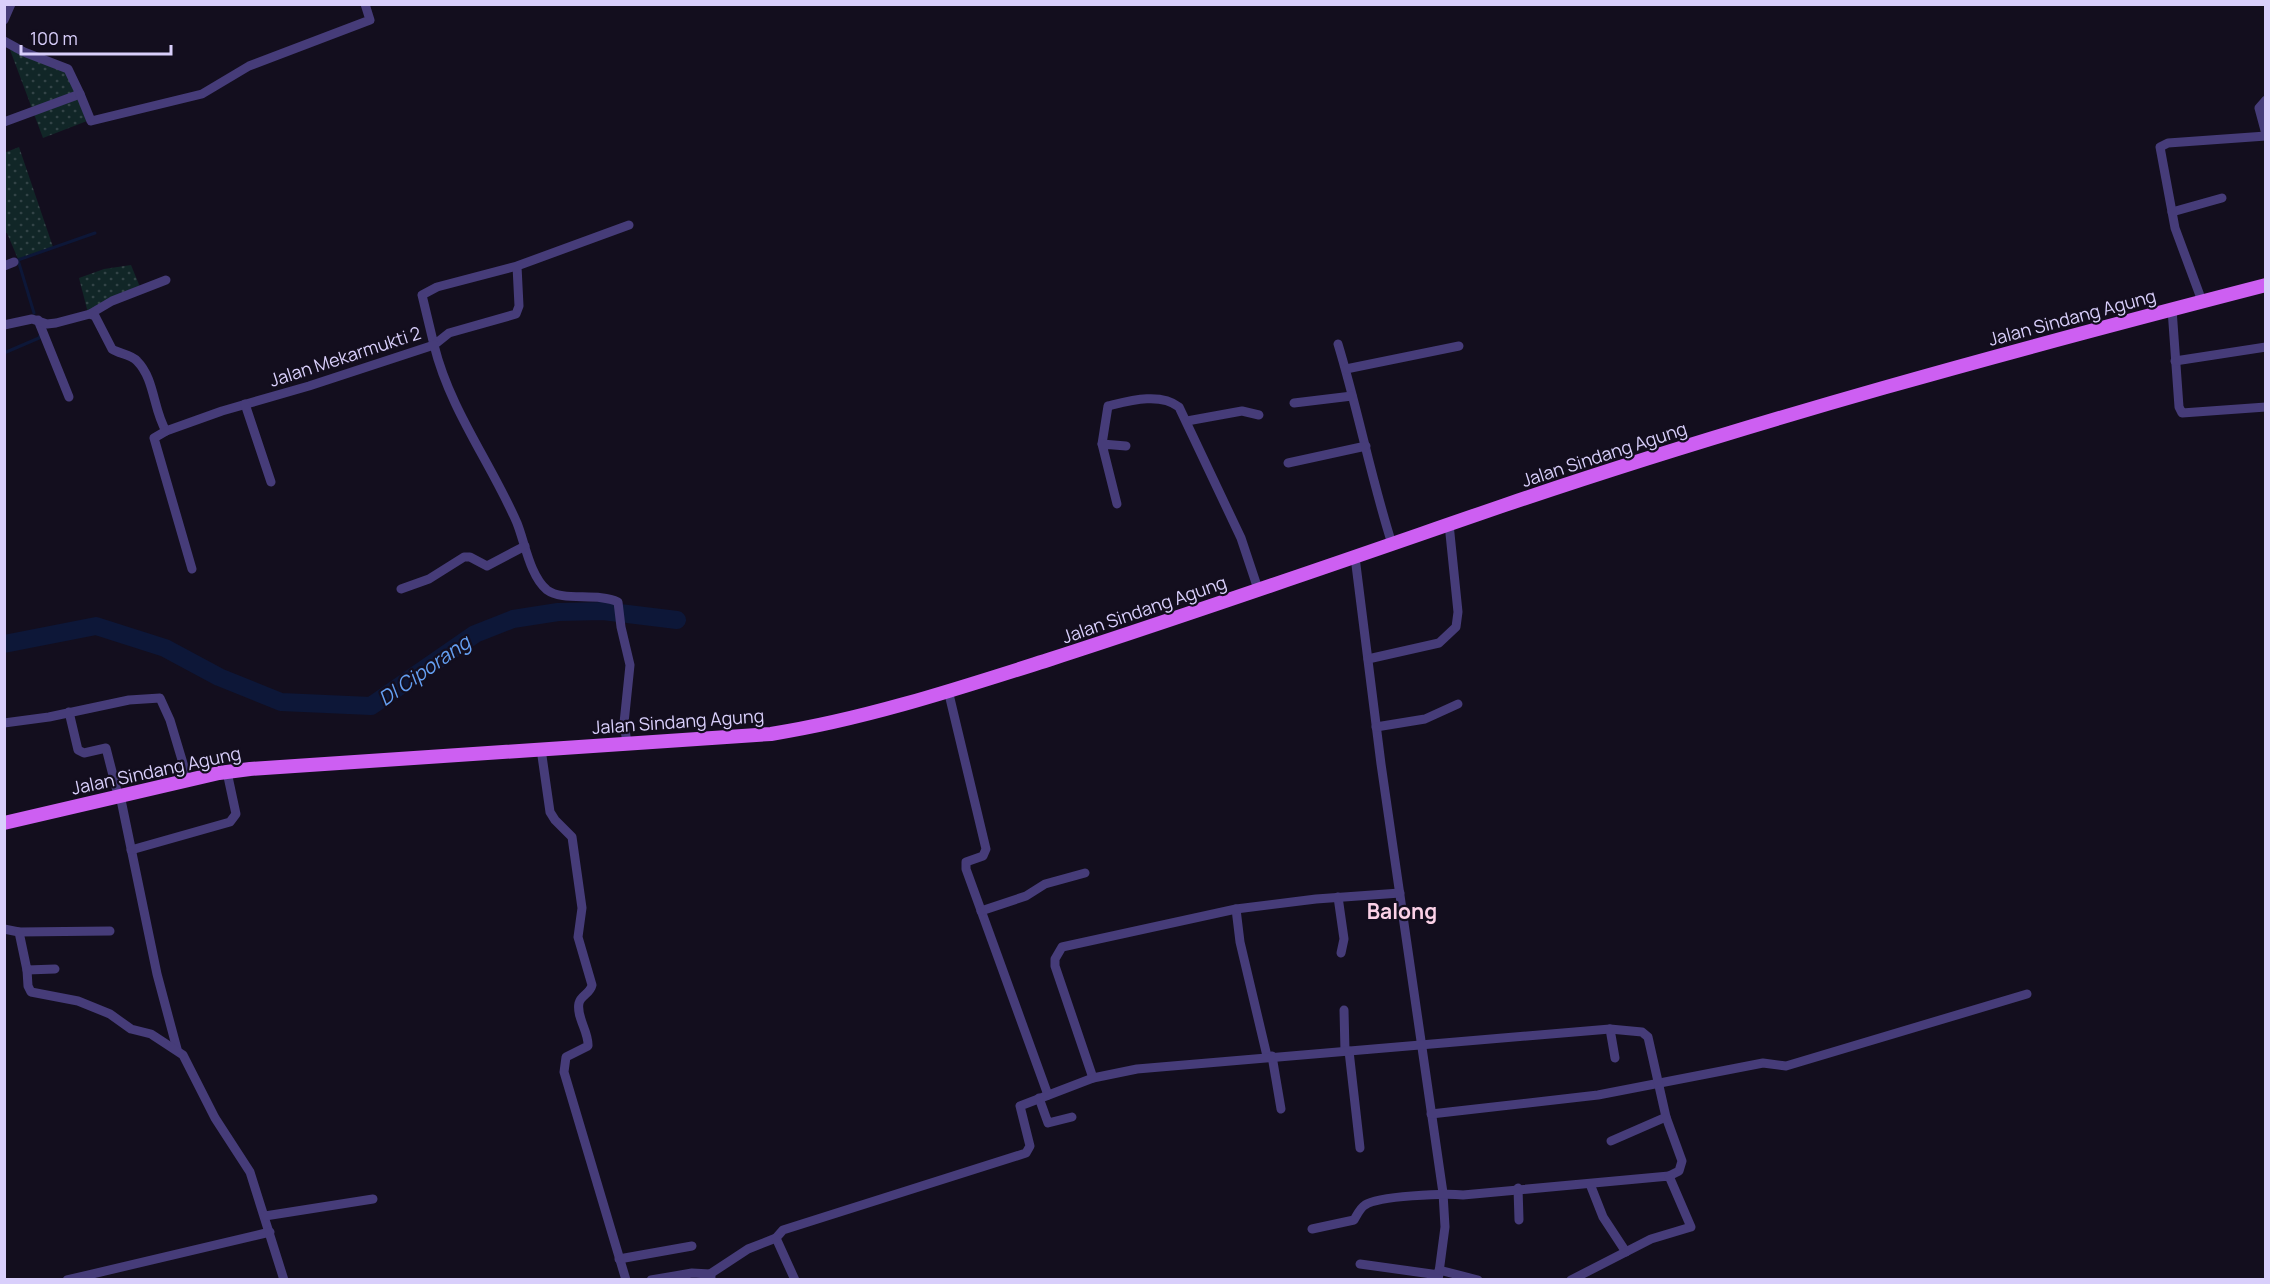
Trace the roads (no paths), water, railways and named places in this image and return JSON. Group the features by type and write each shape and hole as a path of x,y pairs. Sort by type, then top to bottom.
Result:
{"main road":[{"name":"Jalan Sindang Agung","path":"4,823 227,771 781,732 948,690 1149,628 1449,524 1789,413 2265,285"}],"street":[{"path":"4,20 10,4"},
{"path":"4,41 24,52 68,69 91,121 174,103 202,94 260,62 370,21 364,4"},
{"path":"4,122 80,94"},
{"path":"2202,301 2172,212 2159,150 2161,146 2195,140 2265,135 2259,108 2265,100"},
{"path":"2172,212 2222,198"},
{"path":"517,266 519,306 516,314 449,333 434,345 422,295 437,286 517,266 629,225"},
{"path":"4,325 32,319 47,324 56,323 90,314 112,301 166,280"},
{"path":"2172,309 2179,407 2182,413 2265,407"},
{"path":"90,314 98,320 112,349 136,359 149,382 158,417 166,431 154,438 192,569"},
{"path":"38,320 69,397"},
{"path":"1338,344 1366,446 1371,475 1392,544"},
{"name":"Jalan Mekarmukti 2","path":"166,431 434,345 450,392 509,507 539,581 549,592 603,596 618,602 630,665 624,723 627,743"},
{"path":"1346,369 1459,346"},
{"path":"2175,361 2265,347"},
{"path":"1294,403 1352,396"},
{"path":"1117,504 1102,444 1108,406 1133,400 1165,400 1179,407 1242,538 1258,589"},
{"path":"245,404 271,482"},
{"path":"1186,421 1242,411 1251,411 1259,415"},
{"path":"1102,444 1126,446"},
{"path":"1288,463 1366,446"},
{"path":"1368,659 1432,646 1446,639 1456,627 1458,612 1449,524"},
{"path":"401,589 429,579 464,557 470,557 487,566 525,546"},
{"path":"1355,557 1443,1193 1445,1227 1439,1275"},
{"path":"948,690 986,849 985,854 968,860 965,865 1044,1097 1048,1123 1072,1117"},
{"path":"4,723 129,699 160,698 165,704 188,780"},
{"path":"1377,727 1425,719 1458,704"},
{"path":"69,712 78,750 84,753 106,748 119,795 157,974 177,1049"},
{"path":"541,748 550,812 572,837 582,908 578,938 592,985 591,991 581,998 578,1007 588,1046 566,1057 564,1072 626,1280"},
{"path":"131,850 230,822 236,814 227,771"},
{"path":"981,911 1026,896 1041,886 1085,873"},
{"path":"1093,1078 1055,966 1057,953 1068,945 1236,909 1338,897 1400,893"},
{"path":"1338,897 1344,939 1341,953"},
{"path":"1236,909 1240,942 1261,1019 1281,1109"},
{"path":"4,929 19,932 110,931"},
{"path":"19,932 31,992 78,1000 117,1017 131,1029 151,1034 177,1049 188,1063 215,1118 250,1172 284,1280"},
{"path":"27,970 55,969"},
{"path":"1431,1114 1598,1095 1763,1064 1792,1065 2027,994"},
{"path":"1344,1010 1360,1148"},
{"path":"1610,1029 1615,1058"},
{"path":"651,1280 692,1272 711,1276 748,1249 776,1238 783,1230 1026,1153 1030,1146 1019,1107 1093,1078 1137,1069 1270,1056 1422,1046 1610,1029 1646,1034 1666,1117 1682,1161 1679,1171 1669,1176 1518,1188 1463,1195 1443,1193 1368,1204 1354,1220 1312,1228"},
{"path":"1611,1141 1666,1117"},
{"path":"1571,1280 1651,1239 1691,1227 1669,1176"},
{"path":"1590,1184 1603,1217 1626,1252"},
{"path":"1518,1188 1519,1220"},
{"path":"265,1216 373,1199"},
{"path":"67,1280 270,1232"},
{"path":"776,1238 795,1280"},
{"path":"619,1259 692,1246"},
{"path":"1360,1264 1478,1280"}],"waterway":[{"path":"34,313 18,260 95,233"},
{"path":"4,353 39,338 41,333"},
{"name":"DI Ciporang","path":"4,644 96,626 165,648 219,677 281,702 371,706 475,634 513,619 558,612 603,611 677,620"}],"district":[{"name":"Balong","path":"1402,911"}]}
